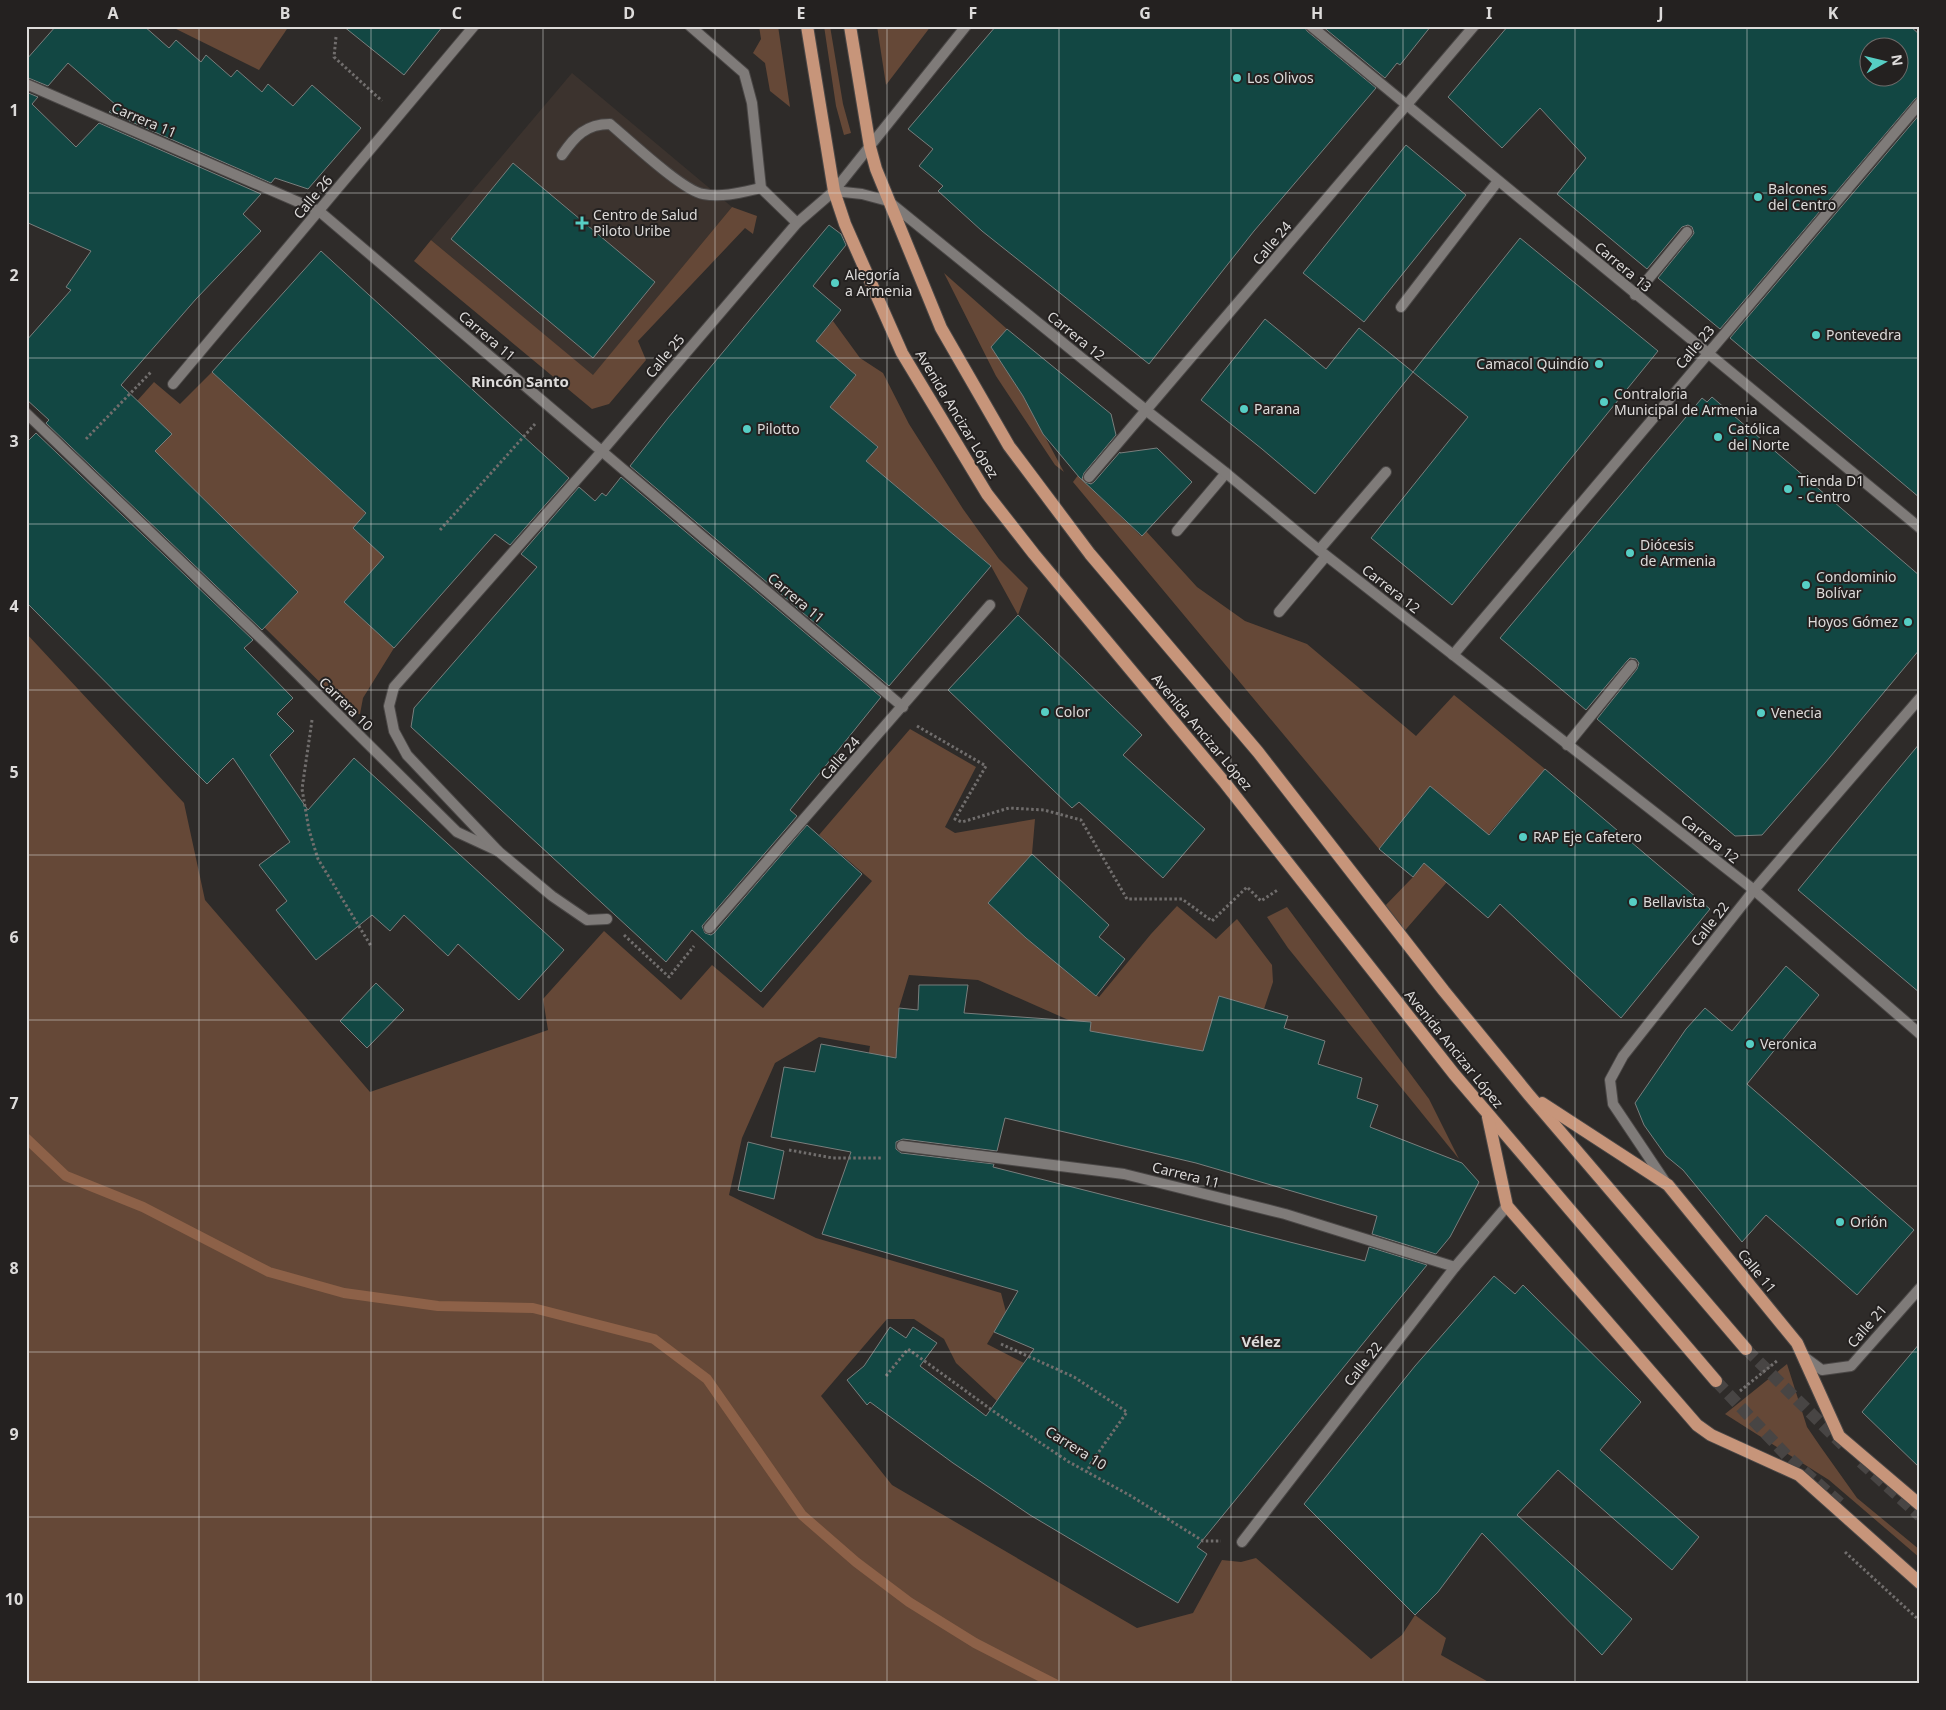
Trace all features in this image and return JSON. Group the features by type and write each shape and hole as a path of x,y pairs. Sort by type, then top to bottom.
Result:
{"main road":[{"name":"Avenida Ancizar López","path":"807,26 834,191 845,224 902,353 988,494 1034,554 1226,784 1454,1074 1716,1381"},
{"name":"Avenida Ancizar López","path":"850,26 870,147 888,201 940,328 1009,446 1090,554 1258,752 1438,983 1529,1095 1746,1349"},
{"name":"Calle 11","path":"1529,1095 1668,1185 1797,1343 1839,1436 1920,1505"},
{"path":"1488,1114 1508,1206 1697,1425 1711,1435 1799,1475 1920,1583"}],"street":[{"name":"Calle 26","path":"174,384 474,26"},
{"path":"690,26 744,73 752,103 762,188 797,223"},
{"name":"Calle 25","path":"498,851 407,755 394,731 389,706 394,687 602,451 797,223 834,191 966,26"},
{"name":"Carrera 13","path":"1310,26 1920,528"},
{"name":"Calle 24","path":"1089,477 1474,26"},
{"name":"Carrera 11","path":"26,84 319,211 903,707"},
{"name":"Calle 23","path":"1453,655 1920,103"},
{"path":"562,155 574,138 596,124 610,124 676,180 702,194 730,194 762,188"},
{"path":"1401,307 1498,181"},
{"name":"Carrera 12","path":"834,191 862,194 888,201 1146,411 1226,473 1322,554 1754,890 1920,1034"},
{"path":"1635,295 1687,232"},
{"name":"Carrera 10","path":"26,413 457,832 498,851 552,896 587,920 607,919"},
{"path":"1279,612 1386,472"},
{"path":"1177,531 1226,473"},
{"name":"Calle 24","path":"709,928 990,606"},
{"path":"1567,745 1632,665"},
{"name":"Calle 22","path":"1668,1185 1613,1104 1610,1080 1623,1056 1754,890 1920,698"},
{"name":"Carrera 11","path":"902,1146 1124,1174 1285,1214 1455,1267"},
{"name":"Calle 22","path":"1242,1542 1455,1267 1508,1206"},
{"name":"Calle 21","path":"1803,1356 1822,1370 1851,1366 1920,1288"}],"path":[{"path":"336,37 334,57 399,117"},
{"path":"71,455 158,365 182,374"},
{"path":"440,530 550,407"},
{"path":"316,693 302,789 310,830 318,859 371,946"},
{"path":"903,707 917,726 986,766 955,819 962,822 1009,808 1044,810 1080,820 1127,899 1182,899 1212,920 1247,886 1261,901 1298,875"},
{"path":"607,919 669,977 709,928"},
{"path":"788,1150 833,1158 891,1158 902,1146"},
{"path":"1001,1344 1074,1377 1127,1412 1091,1463 1087,1472"},
{"name":"Carrera 10","path":"886,1376 908,1349 996,1413 1087,1472 1131,1496 1203,1541 1242,1542"},
{"path":"1735,1394 1781,1357"},
{"path":"1841,1549 1920,1621"}],"shaded area":[{"path":"170,26 289,26 259,70"},
{"path":"759,26 778,26 790,107 770,91 765,63 753,53 761,39"},
{"path":"824,26 830,26 843,104 851,133 844,135 836,106"},
{"path":"877,26 931,26 886,85"},
{"name":"Centro de Salud Piloto Uribe","path":"572,73 732,207 593,376 431,240"},
{"path":"732,207 757,216 753,234 745,228 638,341 646,360 609,404 592,409 414,261 431,240 593,375"},
{"path":"944,273 1007,329 991,347 1023,396 1064,472 1055,465 996,376"},
{"path":"833,321 860,358 883,373 909,424 963,509 999,559 1028,588 1018,615 991,566 866,461 878,447 830,407 856,375 815,341"},
{"path":"212,372 366,512 353,528 384,557 344,602 394,648 363,698 360,714 351,713 264,627 298,592 155,451 137,401 154,382 180,404"},
{"path":"1079,474 1095,486 1097,494 1141,536 1146,531 1197,587 1245,621 1307,644 1416,736 1454,695 1545,769 1401,935 1381,910 1413,877 1464,814 1430,786 1379,849 1073,482"},
{"path":"26,633 184,803 205,900 370,1092 548,1030 543,999 604,931 681,1000 712,965 763,1008 872,881 819,835 910,729 976,767 945,827 955,833 1035,819 1032,854 988,903 1068,973 1099,997 1151,934 1177,906 1216,939 1237,919 1272,965 1273,982 1264,1009 1219,996 1203,1053 1090,1031 978,980 909,975 899,1008 892,1117 854,1147 870,1046 819,1037 775,1063 742,1138 729,1195 816,1238 1001,1293 1006,1312 987,1344 1024,1363 997,1401 956,1363 944,1339 914,1319 887,1319 821,1396 892,1485 1137,1628 1193,1613 1222,1560 1241,1562 1256,1558 1371,1659 1402,1635 1415,1615 1446,1638 1441,1655 1492,1684 26,1684"},
{"path":"1287,907 1429,1099 1459,1159 1288,948 1267,917"},
{"path":"1787,1364 1807,1427 1820,1446 1857,1498 1920,1550 1920,1558 1829,1480 1725,1414"}],"building":[{"path":"56,26 144,26 169,48 176,40 201,62 206,55 231,77 237,70 262,92 268,84 293,106 312,85 361,128 308,189 275,178 271,183 109,112 116,105 68,63 48,86 26,77 26,60"},
{"path":"343,26 443,26 404,75"},
{"path":"996,26 1304,26 1307,31 1376,88 1254,231 1149,364 982,231 938,191 943,186 919,166 933,149 908,129"},
{"path":"1322,26 1431,26 1400,65 1397,63 1385,78"},
{"path":"1508,26 1910,26 1920,35 1920,96 1915,99 1720,329 1658,278 1694,233 1692,227 1688,225 1682,227 1647,269 1557,194 1586,158 1540,108 1502,148 1448,97"},
{"path":"26,92 38,97 32,104 76,147 99,123 261,194 243,214 261,231 196,299 121,385 172,434 155,451 298,592 262,630 46,423 49,420 26,399 26,341 71,290 66,287 91,251 26,222"},
{"path":"1920,114 1920,498 1730,338"},
{"path":"1406,145 1466,195 1364,322 1303,273"},
{"path":"513,163 655,282 593,358 451,239"},
{"path":"829,225 841,234 846,245 813,286 841,310 816,341 856,375 830,407 878,447 866,461 991,566 889,686 630,466"},
{"path":"1520,238 1658,351 1452,605 1371,538 1468,417 1413,372"},
{"path":"321,251 569,478 510,545 495,534 394,648 344,602 384,557 353,528 366,513 212,372"},
{"path":"1265,319 1326,369 1359,328 1413,372 1315,494 1201,400"},
{"path":"1007,329 1111,414 1116,435 1084,473 1082,479 1085,482 1091,484 1094,482 1120,452 1157,448 1192,482 1142,536 1079,477 1043,434 1023,396 991,347"},
{"path":"1712,397 1920,576 1920,649 1762,835 1735,836 1597,719 1637,669 1639,663 1636,659 1630,658 1627,661 1586,710 1500,638 1702,398 1707,402"},
{"path":"36,433 253,640 244,648 293,698 277,714 294,731 270,755 308,810 354,758 564,950 519,1000 458,944 448,956 404,915 390,931 372,915 316,960 276,910 287,901 259,865 290,842 233,758 207,784 26,602 26,443"},
{"path":"621,477 881,697 790,810 797,816 702,926 705,933 711,935 714,933 807,825 862,874 761,992 692,930 666,962 411,727 414,708 537,567 521,554 579,487 595,501 602,493 606,496"},
{"name":"Color","path":"1018,615 1142,735 1123,755 1205,829 1163,878 1079,802 1072,808 948,690"},
{"path":"1920,743 1920,993 1798,890"},
{"path":"1545,769 1710,909 1621,1018 1500,904 1488,918 1424,863 1413,877 1379,849 1430,786 1489,835"},
{"path":"1032,854 1109,925 1099,937 1125,959 1096,996 1026,938 988,903"},
{"path":"1786,966 1819,995 1747,1084 1914,1230 1857,1295 1766,1215 1742,1242 1683,1170 1666,1156 1644,1125 1635,1103 1686,1029 1705,1008 1732,1031"},
{"path":"376,983 404,1010 367,1048 340,1021"},
{"path":"919,985 968,985 964,1013 1091,1022 1090,1031 1203,1051 1219,996 1288,1016 1284,1028 1325,1041 1318,1064 1362,1078 1357,1098 1378,1105 1370,1127 1462,1163 1479,1182 1450,1237 1436,1254 1372,1234 1377,1216 1196,1163 1005,1118 997,1151 903,1139 896,1142 896,1149 901,1153 994,1164 993,1167 1365,1261 1369,1247 1427,1265 1197,1547 1207,1554 1178,1603 1030,1515 953,1463 870,1402 867,1405 847,1380 864,1366 890,1327 906,1338 913,1327 937,1343 920,1366 986,1416 1034,1349 994,1332 1018,1291 822,1234 851,1152 771,1137 784,1067 815,1072 821,1044 896,1058 899,1008 918,1010"},
{"path":"748,1142 784,1151 774,1199 738,1190"},
{"path":"1494,1276 1515,1294 1523,1285 1641,1402 1600,1450 1699,1537 1672,1570 1558,1470 1517,1515 1632,1619 1602,1655 1482,1533 1438,1592 1415,1615 1304,1504 1415,1366"},
{"path":"1920,1343 1920,1468 1862,1412"}],"waterway":[{"path":"26,1138 66,1176 143,1207 269,1272 344,1293 438,1306 533,1308 654,1339 707,1379 802,1515 856,1562 909,1602 975,1643 1055,1684"}],"tunnel":[{"path":"1746,1349 1843,1445"},
{"path":"1716,1381 1789,1458 1841,1504"},
{"path":"1861,1462 1920,1516"}],"place":[{"name":"Los Olivos","path":"1237,78"},
{"name":"Balcones del Centro","path":"1758,197"},
{"name":"Centro de Salud Piloto Uribe","path":"582,223"},
{"name":"Alegoría a Armenia","path":"835,283"},
{"name":"Pontevedra","path":"1816,335"},
{"name":"Camacol Quindío","path":"1599,364"},
{"name":"Contraloria Municipal de Armenia","path":"1604,402"},
{"name":"Parana","path":"1244,409"},
{"name":"Pilotto","path":"747,429"},
{"name":"Católica del Norte","path":"1718,437"},
{"name":"Tienda D1 - Centro","path":"1788,489"},
{"name":"Diócesis de Armenia","path":"1630,553"},
{"name":"Condominio Bolívar","path":"1806,585"},
{"name":"Hoyos Gómez","path":"1908,622"},
{"name":"Color","path":"1045,712"},
{"name":"Venecia","path":"1761,713"},
{"name":"RAP Eje Cafetero","path":"1523,837"},
{"name":"Bellavista","path":"1633,902"},
{"name":"Veronica","path":"1750,1044"},
{"name":"Orión","path":"1840,1222"}],"district":[{"name":"Rincón Santo","path":"520,382"},
{"name":"Vélez","path":"1261,1342"}]}
